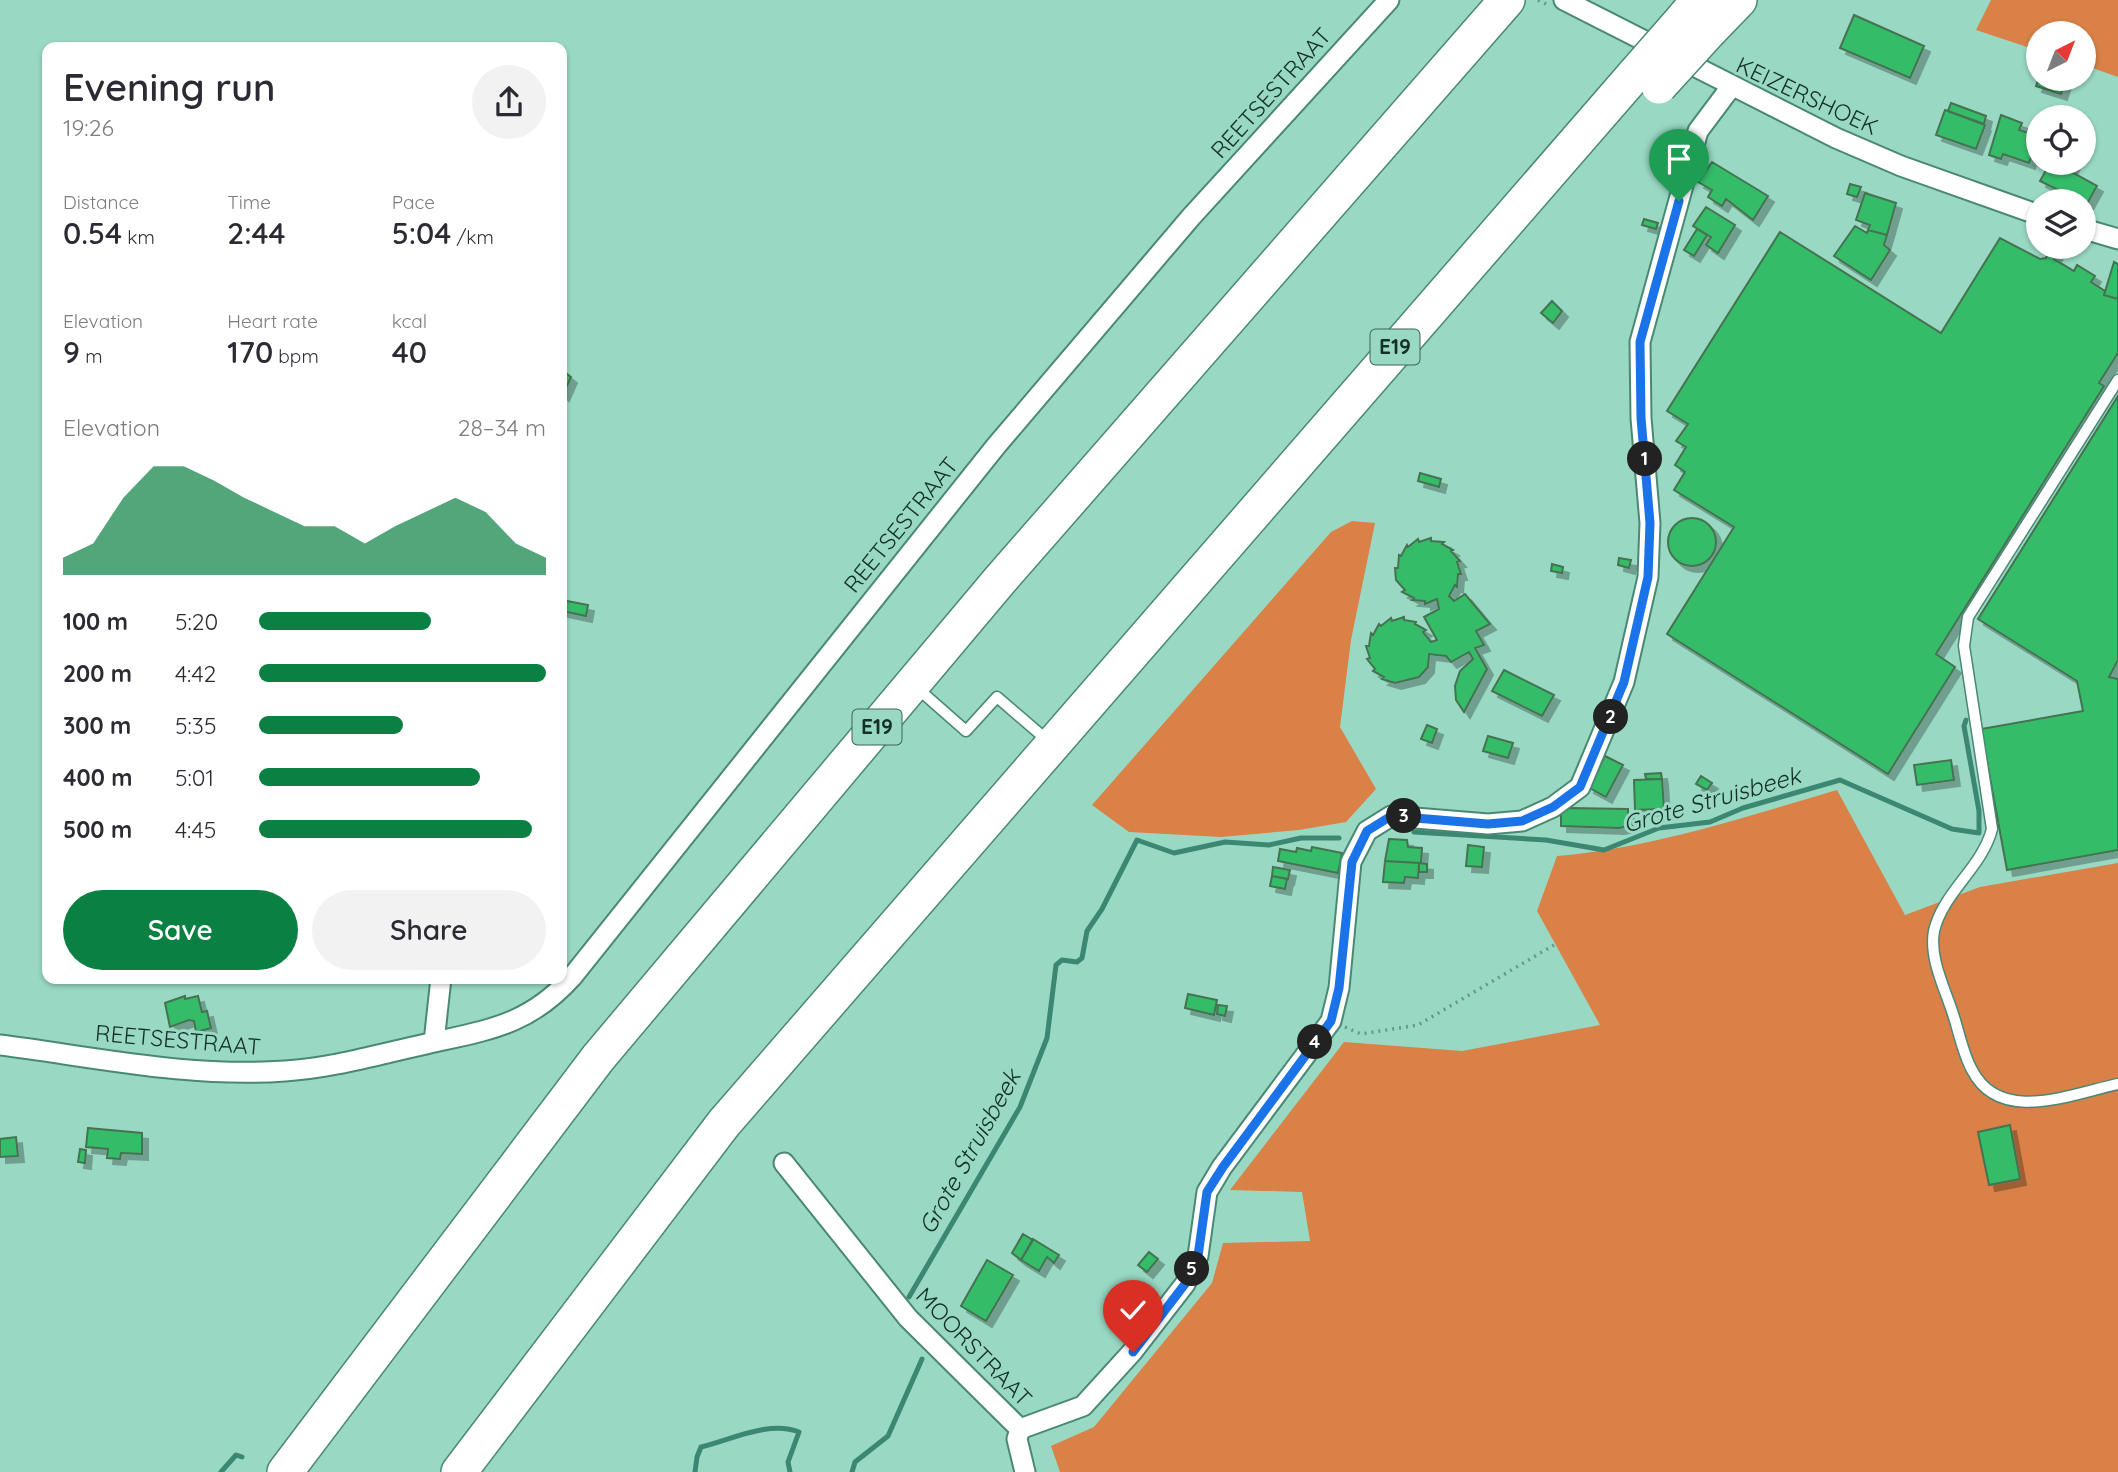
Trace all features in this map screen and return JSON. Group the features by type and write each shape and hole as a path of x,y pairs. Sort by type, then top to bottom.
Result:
{"highway":[{"path":"1698,16 1739,0"},
{"name":"E19","path":"285,1472 597,1058 913,684 1504,4"},
{"name":"E19","path":"459,1472 724,1124 1596,116 1647,80 1698,16"}],"street":[{"name":"REETSESTRAAT","path":"567,981 996,446 1191,218 1389,0"},
{"name":"KEIZERSHOEK","path":"1563,0 1731,87 1901,166 2026,210"},
{"name":"MOORSTRAAT","path":"784,1163 908,1318 1020,1429 1083,1406 1141,1342 1185,1284 1198,1256 1207,1192 1331,1021 1339,988 1352,862 1367,831 1391,816 1488,824 1522,821 1553,807 1580,787 1624,682 1648,577 1650,523 1641,418 1640,342 1698,131 1731,87"},
{"path":"2096,233 2118,239"},
{"path":"434,1042 440,984"},
{"name":"REETSESTRAAT","path":"0,1045 188,1070 243,1073 288,1071 341,1063 524,1018 555,996 565,984"},
{"path":"1020,1429 1017,1440 1025,1472"}],"lane":[{"path":"2118,380 1968,617 1964,646 1992,829 1987,849 1951,897 1934,931 1935,958 1972,1070 1987,1091 2003,1100 2022,1104 2118,1084"},
{"path":"913,684 966,731 997,697 1053,745"}],"path":[{"path":"1331,1021 1361,1034 1418,1025 1554,946"}],"shaded area":[{"path":"1991,0 2118,0 2118,77 2096,69 2096,21 2026,21 2026,47 1976,30"},
{"path":"1352,521 1375,523 1351,640 1340,727 1376,789 1346,822 1299,830 1221,837 1129,832 1092,805 1331,532"},
{"path":"1837,790 1905,915 1980,887 2118,863 2118,1472 1060,1472 1051,1446 1094,1427 1212,1283 1223,1243 1310,1241 1302,1192 1230,1190 1344,1042 1462,1051 1600,1025 1537,911 1557,856 1663,839"}],"building":[{"path":"1854,15 1924,46 1910,78 1840,48"},
{"path":"1951,103 1986,116 1984,124 1948,111"},
{"path":"1945,110 1985,125 1976,149 1936,135"},
{"path":"2001,115 2022,123 2019,130 2026,132 2026,162 2003,154 2001,159 1989,155"},
{"path":"1712,162 1768,196 1753,220 1726,199 1722,206 1708,197 1712,190 1698,182"},
{"path":"2043,175 2077,175 2097,186 2095,189 2056,189 2040,181"},
{"path":"1850,184 1861,187 1857,197 1847,194"},
{"path":"1865,193 1896,203 1887,235 1868,230 1870,225 1856,220"},
{"path":"1706,207 1735,225 1718,253 1706,245 1711,237 1693,226"},
{"path":"1644,219 1658,223 1656,229 1642,225"},
{"path":"1855,226 1867,233 1868,230 1887,235 1884,245 1890,250 1871,280 1834,256"},
{"path":"1697,229 1707,235 1694,256 1684,250"},
{"path":"1780,232 1941,333 2000,238 2026,252 2026,259 2054,259 2074,271 2077,265 2095,276 2091,282 2105,291 2104,295 2118,299 2118,353 2099,383 2104,386 1936,654 1955,667 1888,774 1667,634 1734,527 1674,490 1685,472 1675,465 1686,447 1676,441 1688,424 1667,411"},
{"path":"2114,262 2118,264 2118,299 2104,295"},
{"path":"1552,301 1562,311 1553,323 1541,313"},
{"path":"2118,396 2118,660 2109,677 2118,679 2118,850 2007,870 1981,729 2083,711 2077,681 1978,619"},
{"path":"1420,473 1441,479 1439,487 1418,481"},
{"path":"1692,518 1709,525 1716,542 1709,559 1692,566 1675,559 1668,542 1675,525"},
{"path":"1431,538 1431,541 1444,542 1442,544 1453,550 1451,551 1460,561 1457,562 1461,574 1458,574 1457,587 1455,585 1449,596 1454,601 1465,594 1490,624 1476,631 1484,645 1475,648 1487,669 1464,712 1456,700 1455,686 1460,671 1473,659 1469,652 1451,662 1446,656 1429,654 1428,667 1419,677 1395,683 1382,679 1384,677 1373,671 1375,669 1367,659 1370,658 1366,646 1369,646 1371,633 1373,635 1379,624 1381,626 1391,618 1392,621 1404,617 1404,620 1416,622 1415,624 1426,630 1423,632 1431,642 1437,640 1424,617 1439,609 1437,599 1425,604 1425,601 1412,600 1414,598 1402,592 1405,590 1396,580 1395,568 1398,568 1399,555 1401,556 1407,545 1408,547 1418,539 1419,542"},
{"path":"1619,558 1631,560 1629,568 1618,565"},
{"path":"1552,564 1563,567 1562,573 1551,571"},
{"path":"567,601 588,605 586,616 567,612"},
{"path":"1504,670 1554,695 1542,716 1492,691"},
{"path":"1427,725 1437,729 1432,743 1421,739"},
{"path":"1488,736 1513,743 1508,758 1483,751"},
{"path":"1605,756 1623,765 1606,797 1588,787"},
{"path":"1951,760 1954,780 1917,785 1914,765"},
{"path":"1661,773 1662,779 1646,779 1645,774"},
{"path":"1701,776 1712,783 1707,790 1696,784"},
{"path":"1662,779 1664,809 1635,810 1634,780"},
{"path":"1628,809 1628,814 1633,814 1633,825 1619,828 1561,826 1561,810"},
{"path":"1389,839 1407,840 1408,847 1422,848 1421,863 1385,861"},
{"path":"1468,845 1484,847 1482,867 1466,866"},
{"path":"1312,847 1342,853 1338,873 1278,861 1280,849 1296,852 1297,848 1311,851"},
{"path":"1385,861 1419,863 1418,878 1405,877 1404,883 1383,882"},
{"path":"1419,863 1427,864 1427,872 1419,872"},
{"path":"1273,867 1290,870 1288,879 1272,876"},
{"path":"1272,876 1287,879 1285,889 1270,886"},
{"path":"1188,994 1217,1000 1214,1015 1185,1008"},
{"path":"185,996 185,999 198,996 202,1012 207,1011 211,1028 196,1032 194,1021 189,1020 170,1027 165,1003"},
{"path":"1218,1005 1227,1006 1225,1016 1217,1014"},
{"path":"2010,1125 2020,1179 1989,1185 1978,1132"},
{"path":"88,1128 142,1133 142,1154 121,1153 120,1159 107,1158 108,1149 86,1147"},
{"path":"16,1137 18,1156 0,1157 0,1139"},
{"path":"80,1149 86,1150 85,1163 78,1162"},
{"path":"1023,1234 1033,1240 1021,1260 1012,1253"},
{"path":"1033,1239 1059,1255 1054,1263 1047,1257 1039,1271 1021,1260"},
{"path":"1149,1252 1158,1259 1147,1272 1138,1265"},
{"path":"987,1260 1013,1275 986,1321 961,1306"}],"waterway":[{"name":"Grote Struisbeek","path":"1414,832 1546,840 1604,850 1659,828 1710,822 1743,808 1840,780 1952,829 1979,833 1979,811 1964,726 1966,720"},
{"name":"Grote Struisbeek","path":"909,1297 1020,1107 1047,1038 1056,965 1062,960 1077,962 1082,958 1087,931 1102,909 1137,840 1174,853 1225,842 1269,845 1301,838 1339,838"},
{"name":"Grote Struisbeek","path":"852,1472 855,1462 888,1436 922,1359"},
{"name":"Grote Struisbeek","path":"695,1472 701,1447 750,1432 775,1428 799,1432 788,1462 790,1472"},
{"name":"Grote Struisbeek","path":"221,1472 236,1455 242,1457"}],"route":[{"path":"1133,1352 1185,1284 1198,1256 1207,1192 1331,1021 1339,988 1352,862 1367,831 1391,816 1453,819 1488,824 1522,821 1553,807 1580,787 1624,682 1648,577 1650,523 1641,418 1640,342 1679,201"}]}
